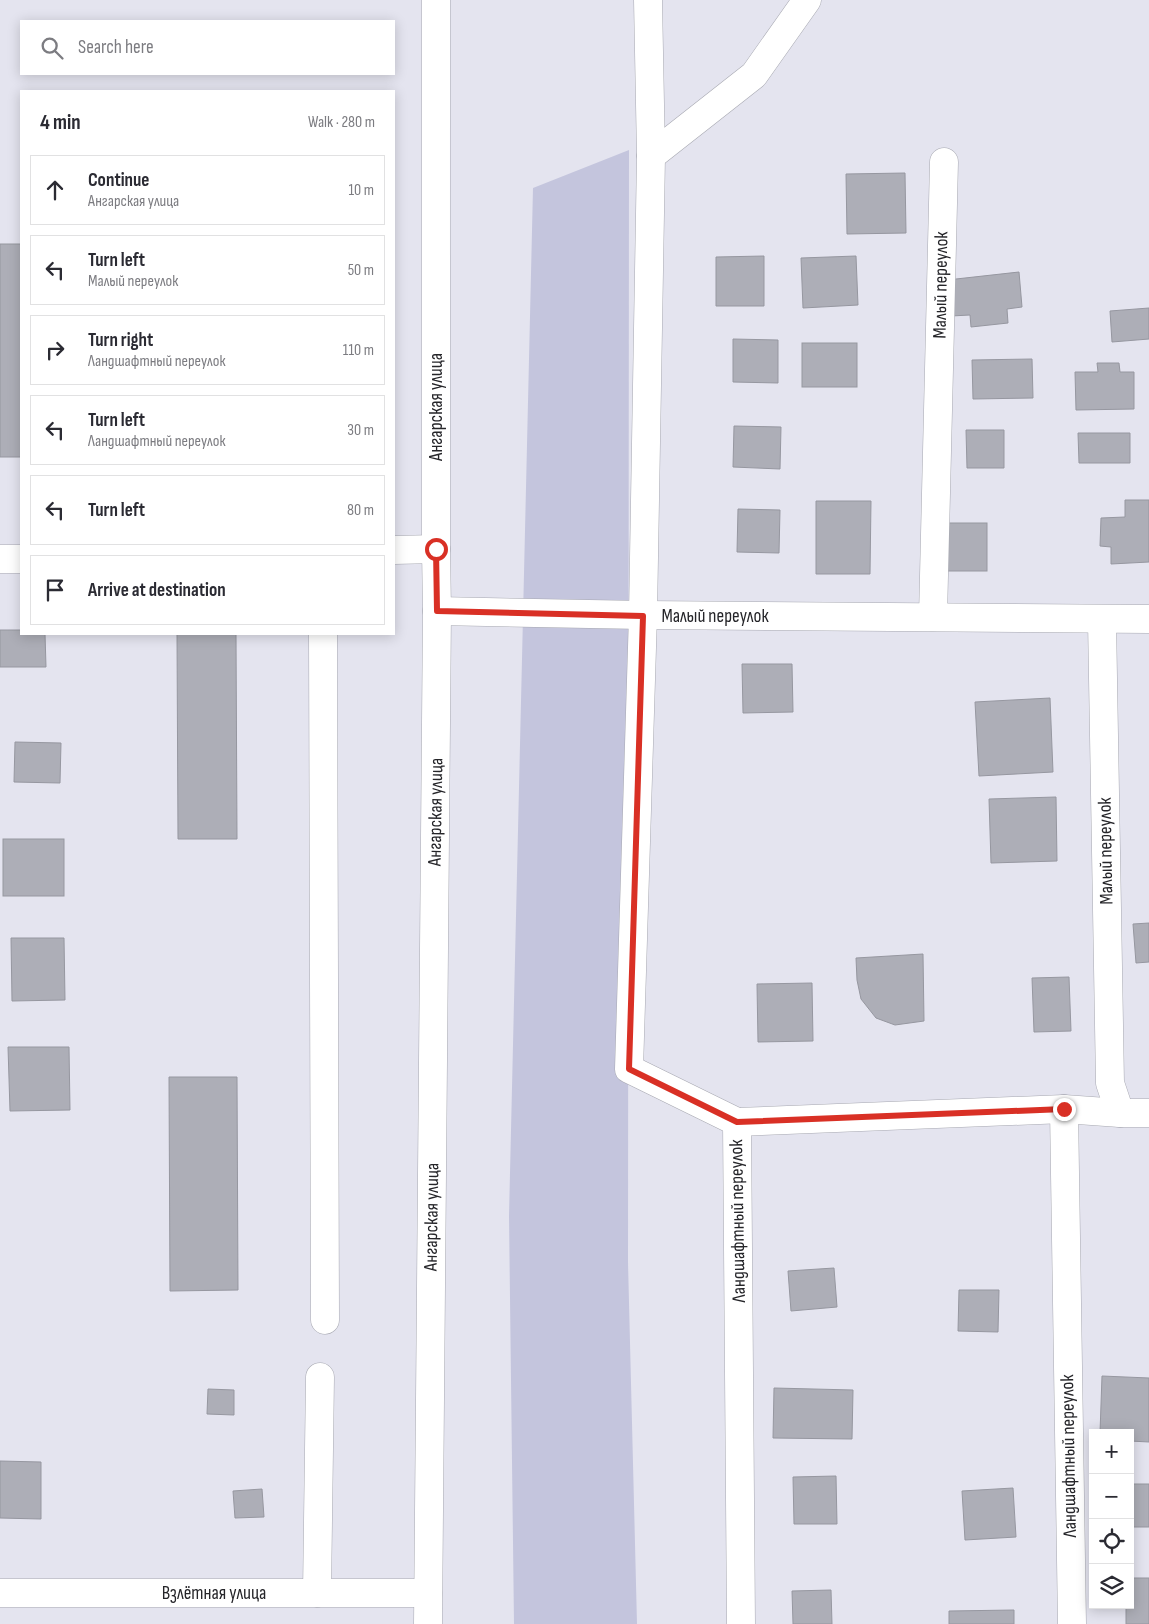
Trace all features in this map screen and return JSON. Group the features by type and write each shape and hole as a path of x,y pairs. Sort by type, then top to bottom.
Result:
{"street":[{"name":"Ангарская улица","path":"428,1624 437,611 436,0"},
{"path":"643,616 651,156 648,0"},
{"path":"651,156 754,75 807,0"},
{"name":"Малый переулок","path":"933,617 944,162"},
{"path":"395,550 436,549"},
{"path":"0,559 20,559"},
{"name":"Малый переулок","path":"437,611 643,616 1149,619"},
{"name":"Ландшафтный переулок","path":"643,616 629,1069 737,1122 741,1624"},
{"name":"Малый переулок","path":"1102,620 1110,1083 1120,1113"},
{"path":"323,635 325,1320"},
{"path":"737,1122 1064,1109 1149,1113"},
{"name":"Ландшафтный переулок","path":"1064,1109 1072,1624"},
{"path":"317,1593 320,1377"},
{"name":"Взлётная улица","path":"0,1594 428,1593"}],"shaded area":[{"path":"629,150 628,1262 637,1624 514,1624 509,1216 533,188"}],"building":[{"path":"905,173 906,233 847,234 846,174"},
{"path":"0,244 20,244 20,457 0,457"},
{"path":"764,256 764,306 716,306 716,257"},
{"path":"856,256 858,305 803,308 801,258"},
{"path":"1019,272 1022,307 1007,309 1008,323 971,327 970,315 951,316 947,280"},
{"path":"1149,308 1149,339 1112,342 1110,311"},
{"path":"733,339 778,340 778,383 733,382"},
{"path":"802,343 857,343 857,387 802,387"},
{"path":"1032,359 1033,398 973,399 972,360"},
{"path":"1097,363 1119,363 1120,372 1134,372 1134,409 1076,410 1075,372 1098,372"},
{"path":"734,426 781,427 780,469 733,467"},
{"path":"966,430 1004,430 1004,468 967,468"},
{"path":"1078,433 1130,433 1130,463 1079,463"},
{"path":"1125,500 1149,500 1149,562 1111,564 1111,547 1100,546 1101,518 1125,517"},
{"path":"816,501 871,501 870,574 816,574"},
{"path":"738,509 780,510 779,553 737,552"},
{"path":"944,523 987,523 987,571 944,571"},
{"path":"0,630 20,630 20,635 45,635 46,667 0,667"},
{"path":"177,635 236,635 237,839 178,839"},
{"path":"742,664 792,664 793,712 743,713"},
{"path":"1050,698 1053,772 979,776 975,702"},
{"path":"15,742 61,743 60,783 14,782"},
{"path":"1056,797 1057,861 991,863 989,799"},
{"path":"3,839 64,839 64,896 3,896"},
{"path":"1149,923 1149,962 1136,963 1133,924"},
{"path":"11,938 64,938 65,1000 12,1001"},
{"path":"923,954 924,1021 895,1025 876,1018 861,999 857,980 856,958"},
{"path":"1069,977 1071,1031 1034,1032 1032,978"},
{"path":"812,983 813,1041 758,1042 757,984"},
{"path":"8,1047 69,1047 70,1110 10,1111"},
{"path":"169,1077 237,1077 238,1290 170,1291"},
{"path":"834,1268 837,1307 791,1311 788,1271"},
{"path":"959,1290 999,1290 998,1332 958,1331"},
{"path":"1102,1376 1149,1378 1149,1442 1134,1441 1134,1429 1100,1429"},
{"path":"774,1388 853,1390 852,1439 773,1438"},
{"path":"208,1389 234,1390 234,1415 207,1414"},
{"path":"0,1461 41,1462 41,1519 0,1518"},
{"path":"836,1476 837,1524 794,1524 793,1477"},
{"path":"1134,1484 1149,1484 1149,1527 1134,1527"},
{"path":"1013,1488 1016,1537 965,1540 962,1491"},
{"path":"262,1489 264,1517 235,1518 233,1491"},
{"path":"1134,1578 1149,1578 1149,1624 1126,1624 1126,1609 1134,1609"},
{"path":"831,1590 832,1624 793,1624 792,1591"},
{"path":"1014,1610 1014,1624 949,1624 949,1611"}],"route":[{"path":"436,549 437,611 643,616 629,1069 737,1122 1064,1109"}]}
